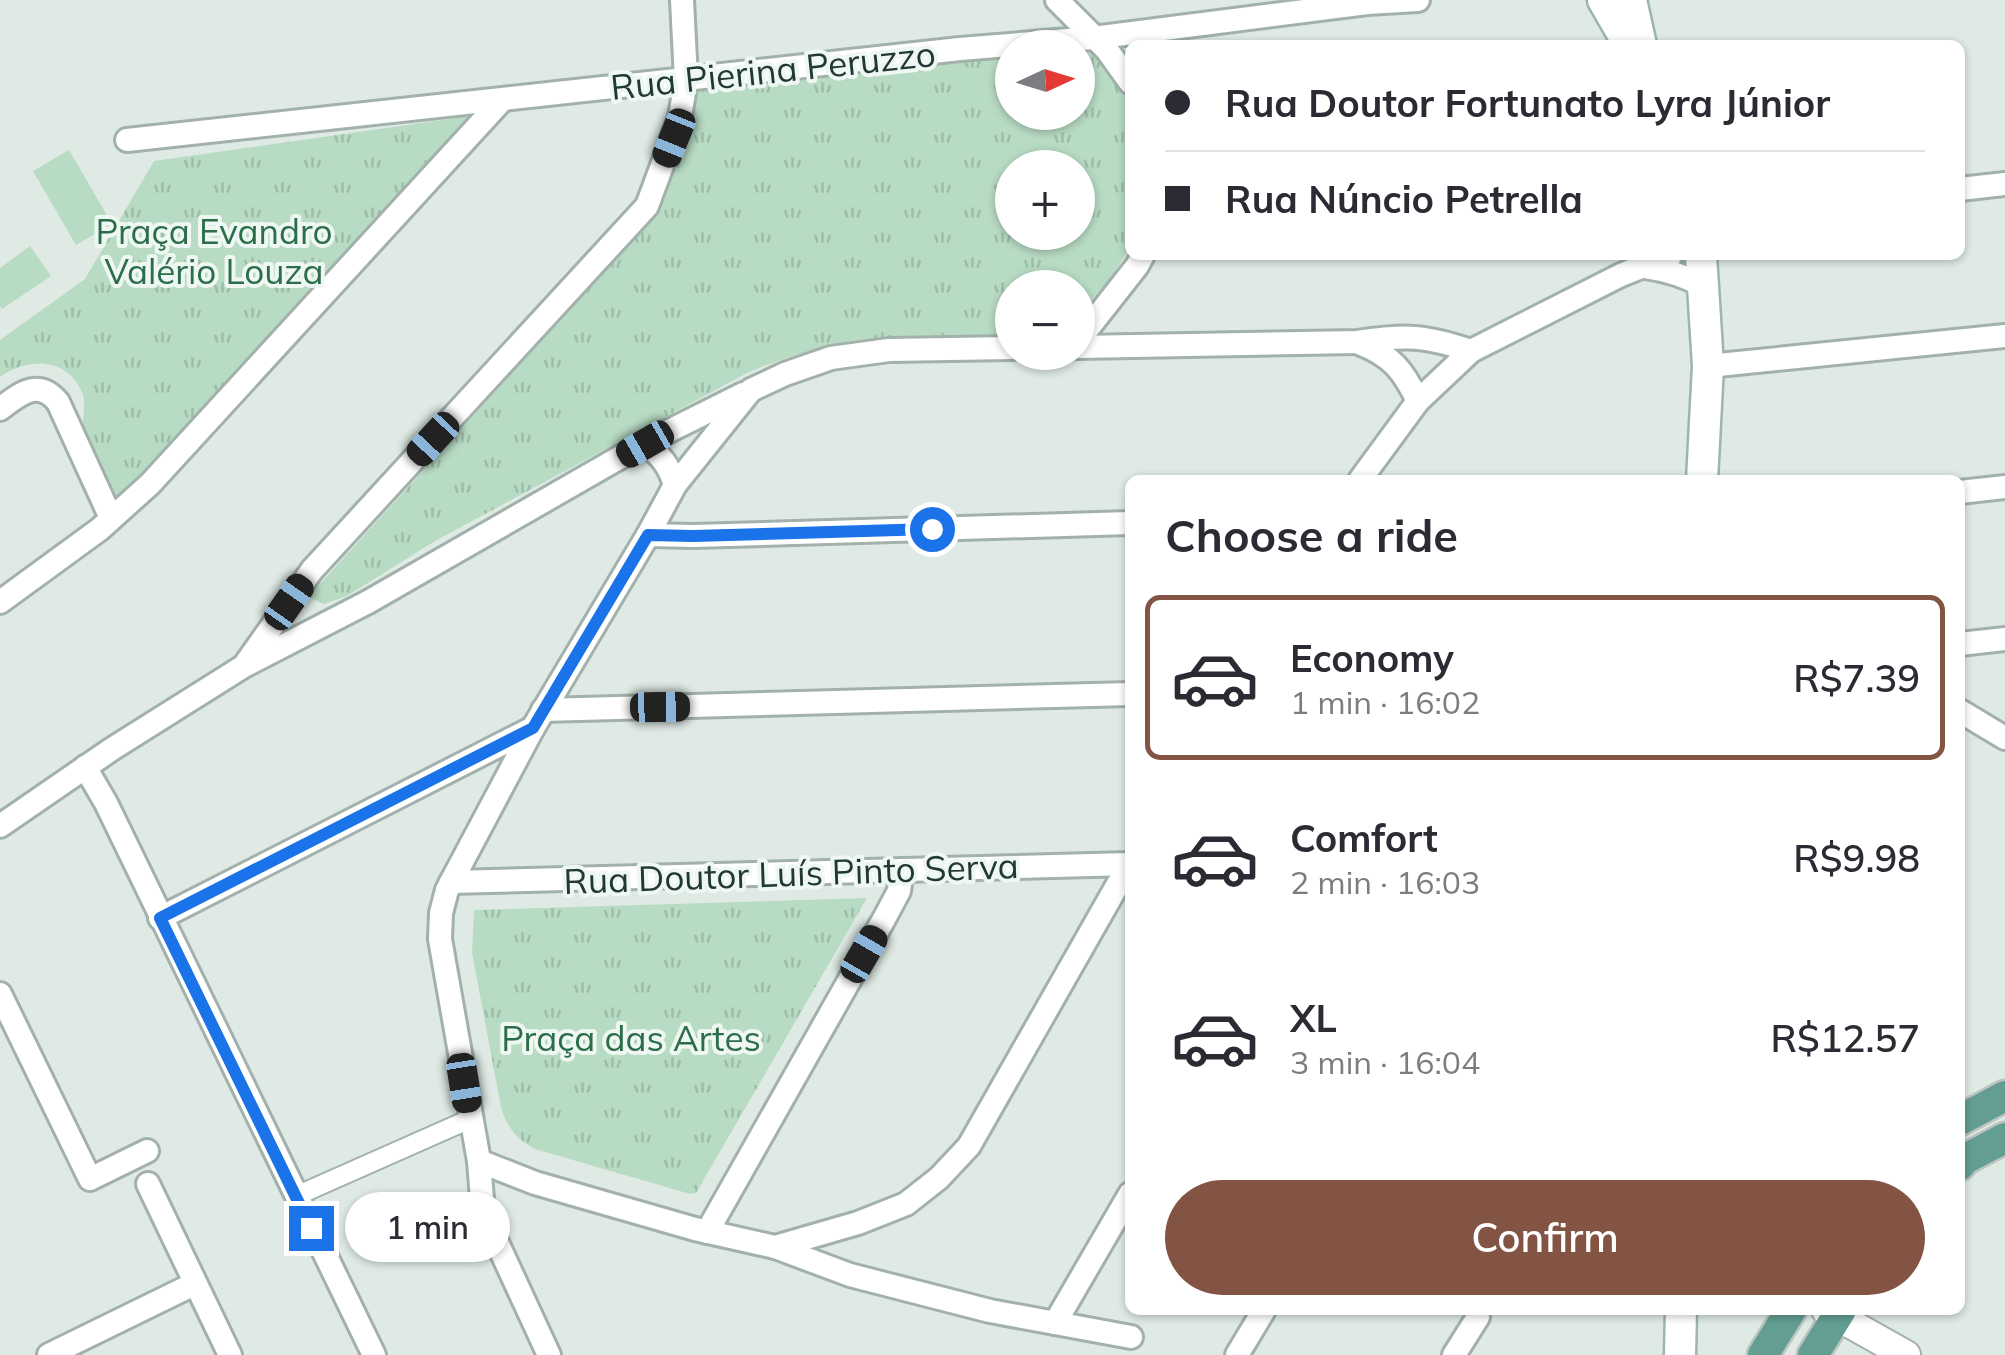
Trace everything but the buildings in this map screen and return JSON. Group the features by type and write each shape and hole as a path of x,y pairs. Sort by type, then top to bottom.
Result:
{"main road":[{"path":"1603,0 1626,40"},
{"path":"1630,0 1640,40"},
{"path":"1701,260 1708,366 1702,475"},
{"path":"1965,1117 2005,1096"},
{"path":"1965,1162 2005,1138"},
{"path":"1680,1315 1680,1355"},
{"path":"1763,1355 1789,1315"},
{"path":"1812,1355 1832,1315"}],"street":[{"path":"244,666 312,570 647,206 680,117 686,80 682,0"},
{"path":"1057,0 1086,30"},
{"name":"Rua Pierina Peruzzo","path":"1095,38 1418,0"},
{"path":"1095,39 1125,74"},
{"name":"Rua Pierina Peruzzo","path":"127,140 995,45"},
{"path":"0,602 100,529 150,484 502,100"},
{"path":"1965,188 2005,184"},
{"path":"1095,322 1140,260"},
{"path":"1364,475 1418,402 1471,351 1658,260"},
{"path":"1641,266 1677,273 1703,286"},
{"path":"1095,344 1357,342 1400,336 1426,338 1471,351"},
{"path":"1708,366 2005,336"},
{"path":"1357,342 1380,351 1398,366 1418,402"},
{"path":"0,826 244,666 368,602 645,444 751,390 831,358 889,350 995,348"},
{"path":"0,408 23,392 44,390 51,394 111,518"},
{"path":"550,1355 483,1212 479,1161 440,939 441,914 451,882 538,719 675,484 751,390"},
{"path":"670,431 684,448 690,464"},
{"path":"645,444 662,456 675,484"},
{"path":"1965,492 2005,488"},
{"path":"648,535 1125,524"},
{"path":"1965,643 2005,639"},
{"path":"160,918 538,719 1125,694"},
{"path":"1965,714 2005,738"},
{"path":"85,767 106,802 374,1355"},
{"name":"Rua Doutor Luís Pinto Serva","path":"451,882 1125,864"},
{"path":"707,1232 884,919 899,891 902,870"},
{"path":"775,1247 858,1223 906,1204 959,1157 990,1112 1125,873"},
{"path":"0,994 90,1179 147,1151"},
{"path":"296,1196 470,1119"},
{"path":"479,1161 535,1183 707,1232 775,1247 850,1276 990,1311 1131,1336"},
{"path":"148,1184 230,1355"},
{"path":"1055,1323 1125,1203"},
{"path":"49,1355 194,1284"},
{"path":"1237,1355 1261,1315"},
{"path":"1839,1315 1906,1355"},
{"path":"1454,1355 1478,1317"}],"green space":[{"path":"995,55 995,130 1095,130 1095,57 1109,68 1125,91 1125,256 1095,296 1095,270 995,270 995,338 871,340 816,350 763,366 435,541 347,596 324,604 308,597 638,235 672,170 694,114 696,92"},
{"name":"Praça Evandro Valério Louza","path":"471,116 115,505 87,440 82,392 75,380 56,366 45,364 22,366 0,377 0,340 85,279 154,161"},
{"path":"69,150 112,224 76,245 33,171"},
{"path":"30,246 51,276 2,309 0,268"},
{"name":"Praça das Artes","path":"867,898 696,1193 535,1149 509,1126 501,1107 472,953 474,910"}],"route":[{"path":"311,1228 160,918 533,728 648,535 932,529"}]}
